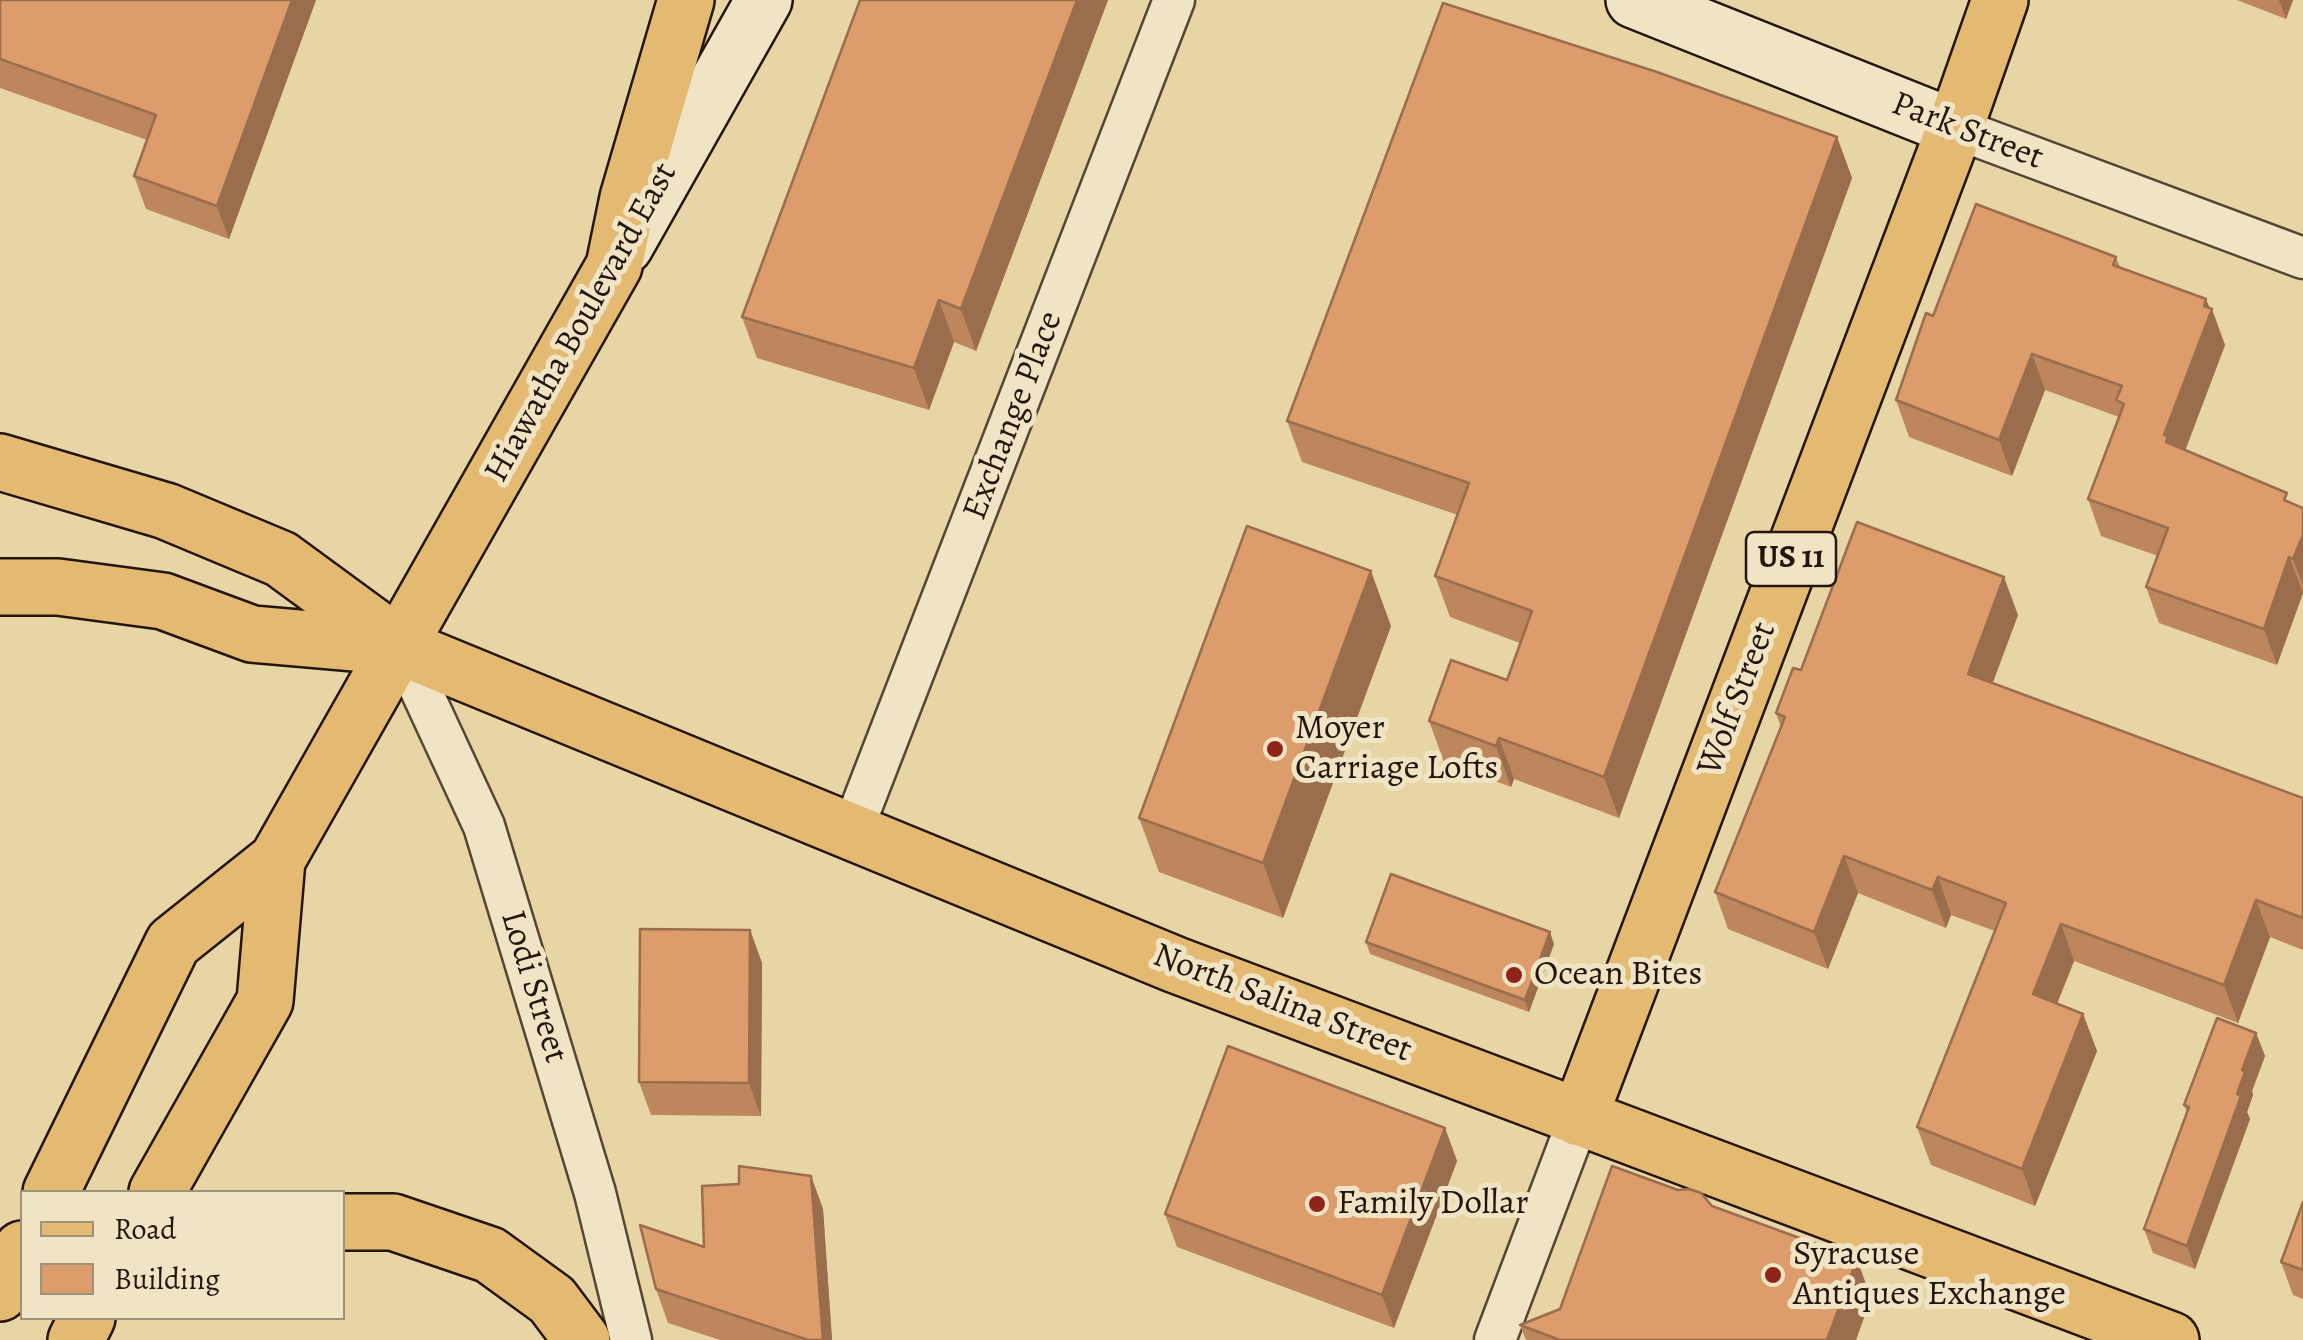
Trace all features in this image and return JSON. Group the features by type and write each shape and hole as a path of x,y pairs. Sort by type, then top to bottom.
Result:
{"main road":[{"path":"614,266 628,198 686,0"},
{"name":"Hiawatha Boulevard East","path":"277,860 764,0"},
{"name":"Park Street","path":"1634,0 1954,128"},
{"name":"Wolf Street","path":"1579,1118 2000,0"},
{"path":"0,462 166,511 281,558 400,647"},
{"path":"0,587 58,586 163,601 252,634 400,647"},
{"name":"North Salina Street","path":"400,647 1176,964 2171,1340"},
{"path":"51,1190 173,943 277,860"},
{"path":"158,1190 265,1001 277,860"},
{"path":"345,1222 393,1222 490,1255 552,1300 582,1340"},
{"path":"0,1292 20,1253"}],"street":[{"name":"Exchange Place","path":"852,831 1174,0"},
{"name":"Park Street","path":"1954,128 2303,258"},
{"name":"Lodi Street","path":"400,647 484,826 595,1193 631,1340"},
{"name":"Wolf Street","path":"1496,1340 1579,1118"}],"building":[{"path":"0,0 292,0 217,206 134,176 156,115 0,59"},
{"path":"860,0 1077,0 961,309 939,300 914,368 742,317"},
{"path":"1443,3 1657,72 1837,137 1604,777 1499,738 1496,746 1429,721 1451,660 1507,680 1532,611 1435,576 1469,483 1287,421"},
{"path":"1976,204 2116,257 2113,265 2206,299 2204,306 2212,309 2164,435 2168,436 2166,442 2287,493 2284,500 2303,508 2303,535 2293,559 2289,557 2264,629 2146,587 2168,528 2088,499 2124,404 2116,400 2122,386 2032,354 1999,440 1896,400 1926,313 1933,316"},
{"path":"1857,522 2004,577 1968,674 2303,798 2303,918 2256,900 2224,985 2061,924 2033,994 2083,1014 2022,1169 1917,1127 2006,903 1938,877 1932,890 1844,856 1814,932 1715,892 1785,717 1776,713 1793,668 1801,670"},
{"name":"Moyer Carriage Lofts","path":"1247,526 1371,571 1263,863 1139,818"},
{"path":"1391,874 1550,932 1525,1000 1366,942"},
{"path":"640,929 750,930 749,1083 639,1082"},
{"path":"2217,1018 2256,1033 2242,1070 2245,1072 2237,1094 2241,1096 2187,1246 2144,1229"},
{"name":"Family Dollar","path":"1228,1046 1445,1128 1382,1295 1165,1214"},
{"path":"739,1166 811,1176 823,1340 808,1340 656,1289 640,1225 704,1247 702,1186 739,1184"},
{"path":"1612,1166 1678,1190 1701,1193 1712,1206 1857,1259 1827,1340 1560,1340 1520,1325 1560,1309"},
{"path":"2303,1202 2303,1270 2281,1262"}],"place":[{"name":"Moyer Carriage Lofts","path":"1275,749"},
{"name":"Ocean Bites","path":"1514,975"},
{"name":"Family Dollar","path":"1317,1204"},
{"name":"Syracuse Antiques Exchange","path":"1773,1275"}]}
